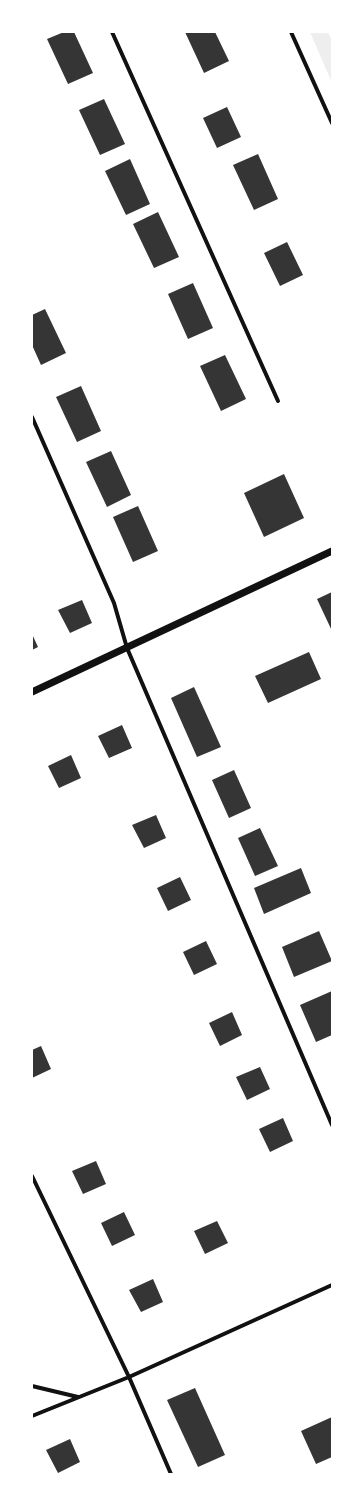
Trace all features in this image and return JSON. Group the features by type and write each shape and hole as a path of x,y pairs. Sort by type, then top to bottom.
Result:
{"street":[{"path":"112,32 278,401"},
{"path":"292,32 332,123"},
{"path":"32,417 114,603 127,648 332,1125"},
{"path":"32,692 332,551"},
{"path":"32,1176 129,1377 171,1474"},
{"path":"32,1416 129,1377 332,1285"},
{"path":"32,1386 78,1397"}],"shaded area":[{"path":"310,32 328,32 332,41 332,83"}],"building":[{"path":"64,32 74,32 93,73 68,84 47,39"},
{"path":"185,32 215,32 229,61 204,73"},
{"path":"104,99 125,144 100,155 79,110"},
{"path":"227,107 241,137 217,148 203,118"},
{"path":"258,154 278,199 254,210 233,165"},
{"path":"130,159 150,204 126,215 105,171"},
{"path":"158,212 179,257 154,268 133,224"},
{"path":"287,242 303,275 280,286 264,253"},
{"path":"193,283 213,328 188,339 168,294"},
{"path":"45,309 66,353 41,365 32,345 32,315"},
{"path":"225,355 246,399 221,411 200,366"},
{"path":"81,386 101,431 77,442 56,397"},
{"path":"111,451 131,495 107,507 86,462"},
{"path":"284,474 304,518 264,537 244,493"},
{"path":"138,506 158,551 133,562 113,517"},
{"path":"332,592 332,631 317,599"},
{"path":"82,600 92,623 70,633 58,610"},
{"path":"32,634 38,647 32,650"},
{"path":"309,652 321,679 268,703 255,676"},
{"path":"194,687 221,747 197,757 171,698"},
{"path":"122,725 132,748 109,758 98,736"},
{"path":"71,755 81,778 59,788 48,766"},
{"path":"234,770 251,808 229,818 212,780"},
{"path":"156,815 166,838 144,848 132,825"},
{"path":"260,828 278,866 255,876 238,838"},
{"path":"301,868 311,893 264,914 254,888"},
{"path":"180,877 191,900 168,911 157,888"},
{"path":"319,931 332,961 294,977 282,947"},
{"path":"206,941 217,964 194,975 183,952"},
{"path":"332,991 332,1035 316,1042 300,1005"},
{"path":"232,1012 242,1035 220,1046 209,1023"},
{"path":"41,1046 51,1069 32,1078 32,1050"},
{"path":"260,1067 270,1089 247,1100 236,1077"},
{"path":"283,1118 293,1141 270,1152 259,1129"},
{"path":"96,1161 106,1184 83,1194 72,1171"},
{"path":"124,1212 135,1235 112,1246 101,1223"},
{"path":"217,1221 228,1243 205,1254 194,1231"},
{"path":"153,1279 163,1302 141,1312 129,1290"},
{"path":"195,1388 225,1455 198,1467 167,1400"},
{"path":"332,1417 332,1457 316,1464 301,1431"},
{"path":"70,1439 80,1462 58,1473 46,1450"}]}
